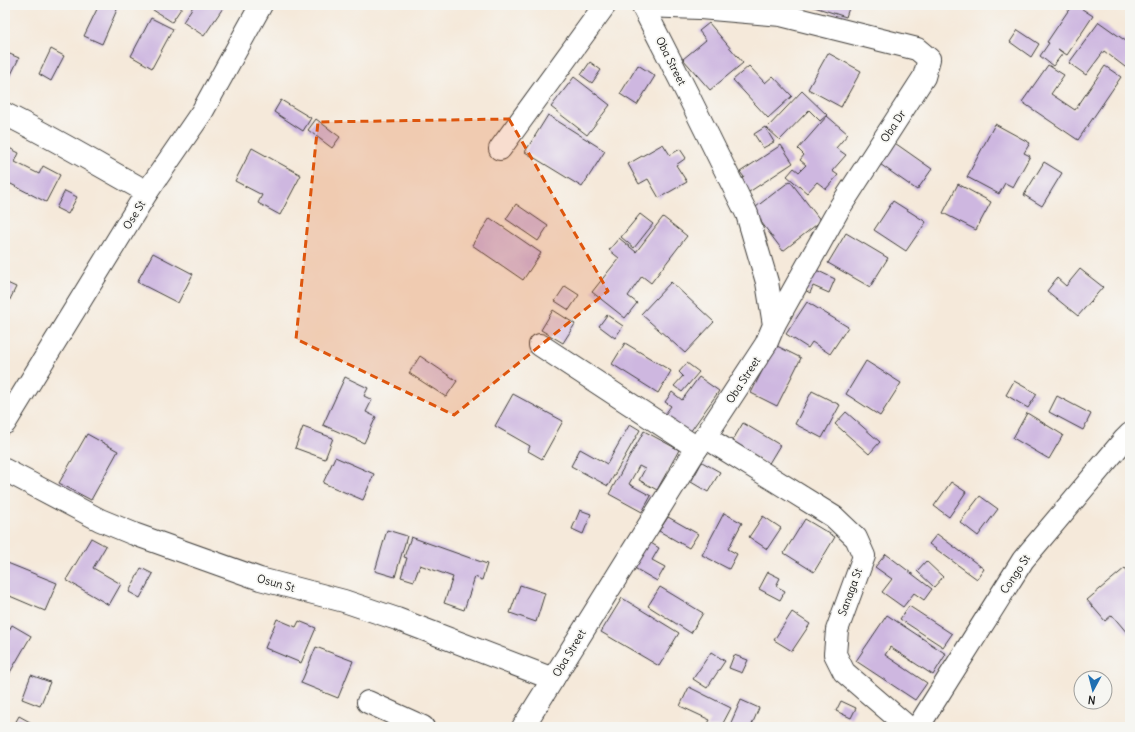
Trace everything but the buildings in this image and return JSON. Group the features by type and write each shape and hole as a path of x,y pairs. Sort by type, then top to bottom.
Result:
{"street":[{"name":"Ose St","path":"5,423 147,192 202,112 261,5"},
{"path":"500,149 605,5"},
{"name":"Oba Dr","path":"643,6 783,10 917,49 929,59 924,77 840,207 774,326"},
{"name":"Oba Street","path":"523,727 701,443 766,344 774,326 767,282 747,214 643,6"},
{"path":"5,114 40,131 147,192"},
{"name":"Sanaga St","path":"540,345 701,443 834,517 856,538 864,556 837,630 835,654 844,672 908,727"},
{"name":"Congo St","path":"918,727 1023,560 1130,434"},
{"name":"Osun St","path":"5,470 100,520 134,534 260,579 344,601 397,619 553,679"},
{"path":"368,702 423,727"}],"highlighted area":[{"path":"509,119 608,291 454,415 296,339 318,122"}]}
